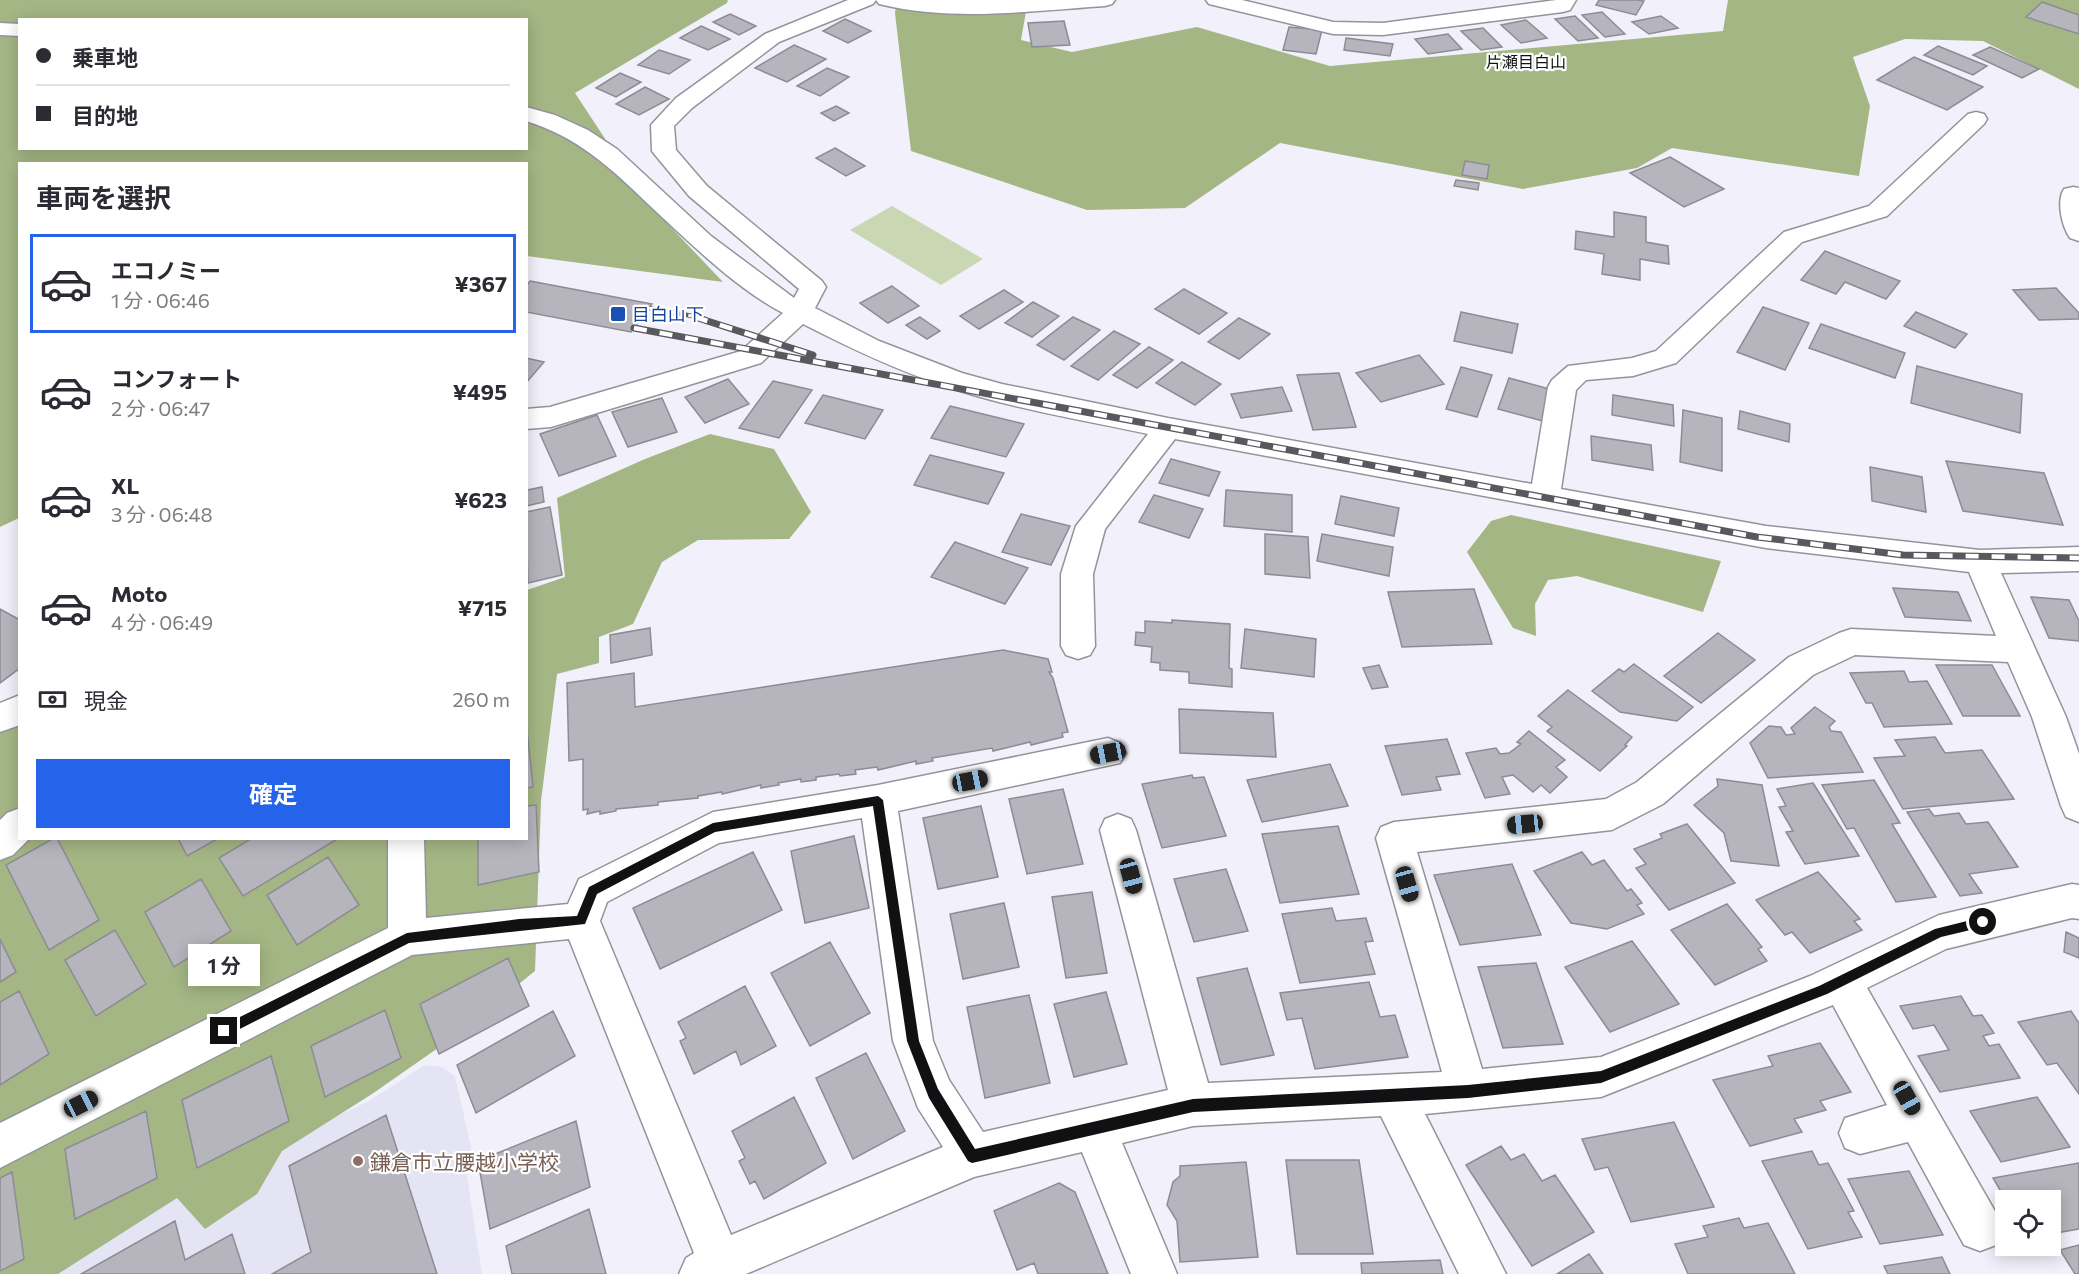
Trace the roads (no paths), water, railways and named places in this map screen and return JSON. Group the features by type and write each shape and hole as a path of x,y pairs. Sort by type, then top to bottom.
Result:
{"street":[{"path":"528,419 551,417 751,357 799,313 813,287 699,191 664,151 662,125 684,103 772,39 866,0"},
{"path":"886,0 908,4 972,8 1106,0"},
{"path":"1216,0 1333,28 1383,29 1563,6 1566,0"},
{"path":"0,29 18,30"},
{"path":"528,115 547,120 580,135 609,154 702,241 776,299 799,313 869,347 952,379 1000,393 1168,428 1766,537 1980,562 2079,559"},
{"path":"1545,496 1562,387 1578,372 1633,367 1666,357 1793,237 1878,211 1976,119"},
{"path":"2073,194 2075,221 2079,233"},
{"path":"1078,646 1077,574 1091,526 1168,428"},
{"path":"1980,562 2049,717 2079,806"},
{"path":"1468,1091 1394,838 1612,814 1650,793 1800,666 1851,642 2019,650"},
{"path":"0,718 18,710"},
{"path":"1108,753 878,800 713,828 592,891 581,921 711,1268 972,1156 1193,1105 1468,1091 1601,1077 1841,981 1939,933 2072,901 2079,902"},
{"path":"878,800 913,1041 933,1093 972,1156"},
{"path":"0,844 18,826"},
{"path":"1118,830 1193,1105"},
{"path":"406,840 407,938"},
{"path":"0,1146 407,938 519,924 581,921"},
{"path":"1841,981 1980,1228"},
{"path":"1393,1095 1483,1274"},
{"path":"1860,1133 1918,1118"},
{"path":"1094,1128 1154,1274"}],"railway":[{"path":"649,308 703,318"},
{"path":"695,317 813,355"},
{"path":"634,328 1757,537 1903,555 2079,558"}],"place":[{"name":"目白山下","path":"618,314"},
{"name":"鎌倉市立腰越小学校","path":"358,1161"}],"district":[{"name":"片瀬目白山","path":"1526,61"}]}
